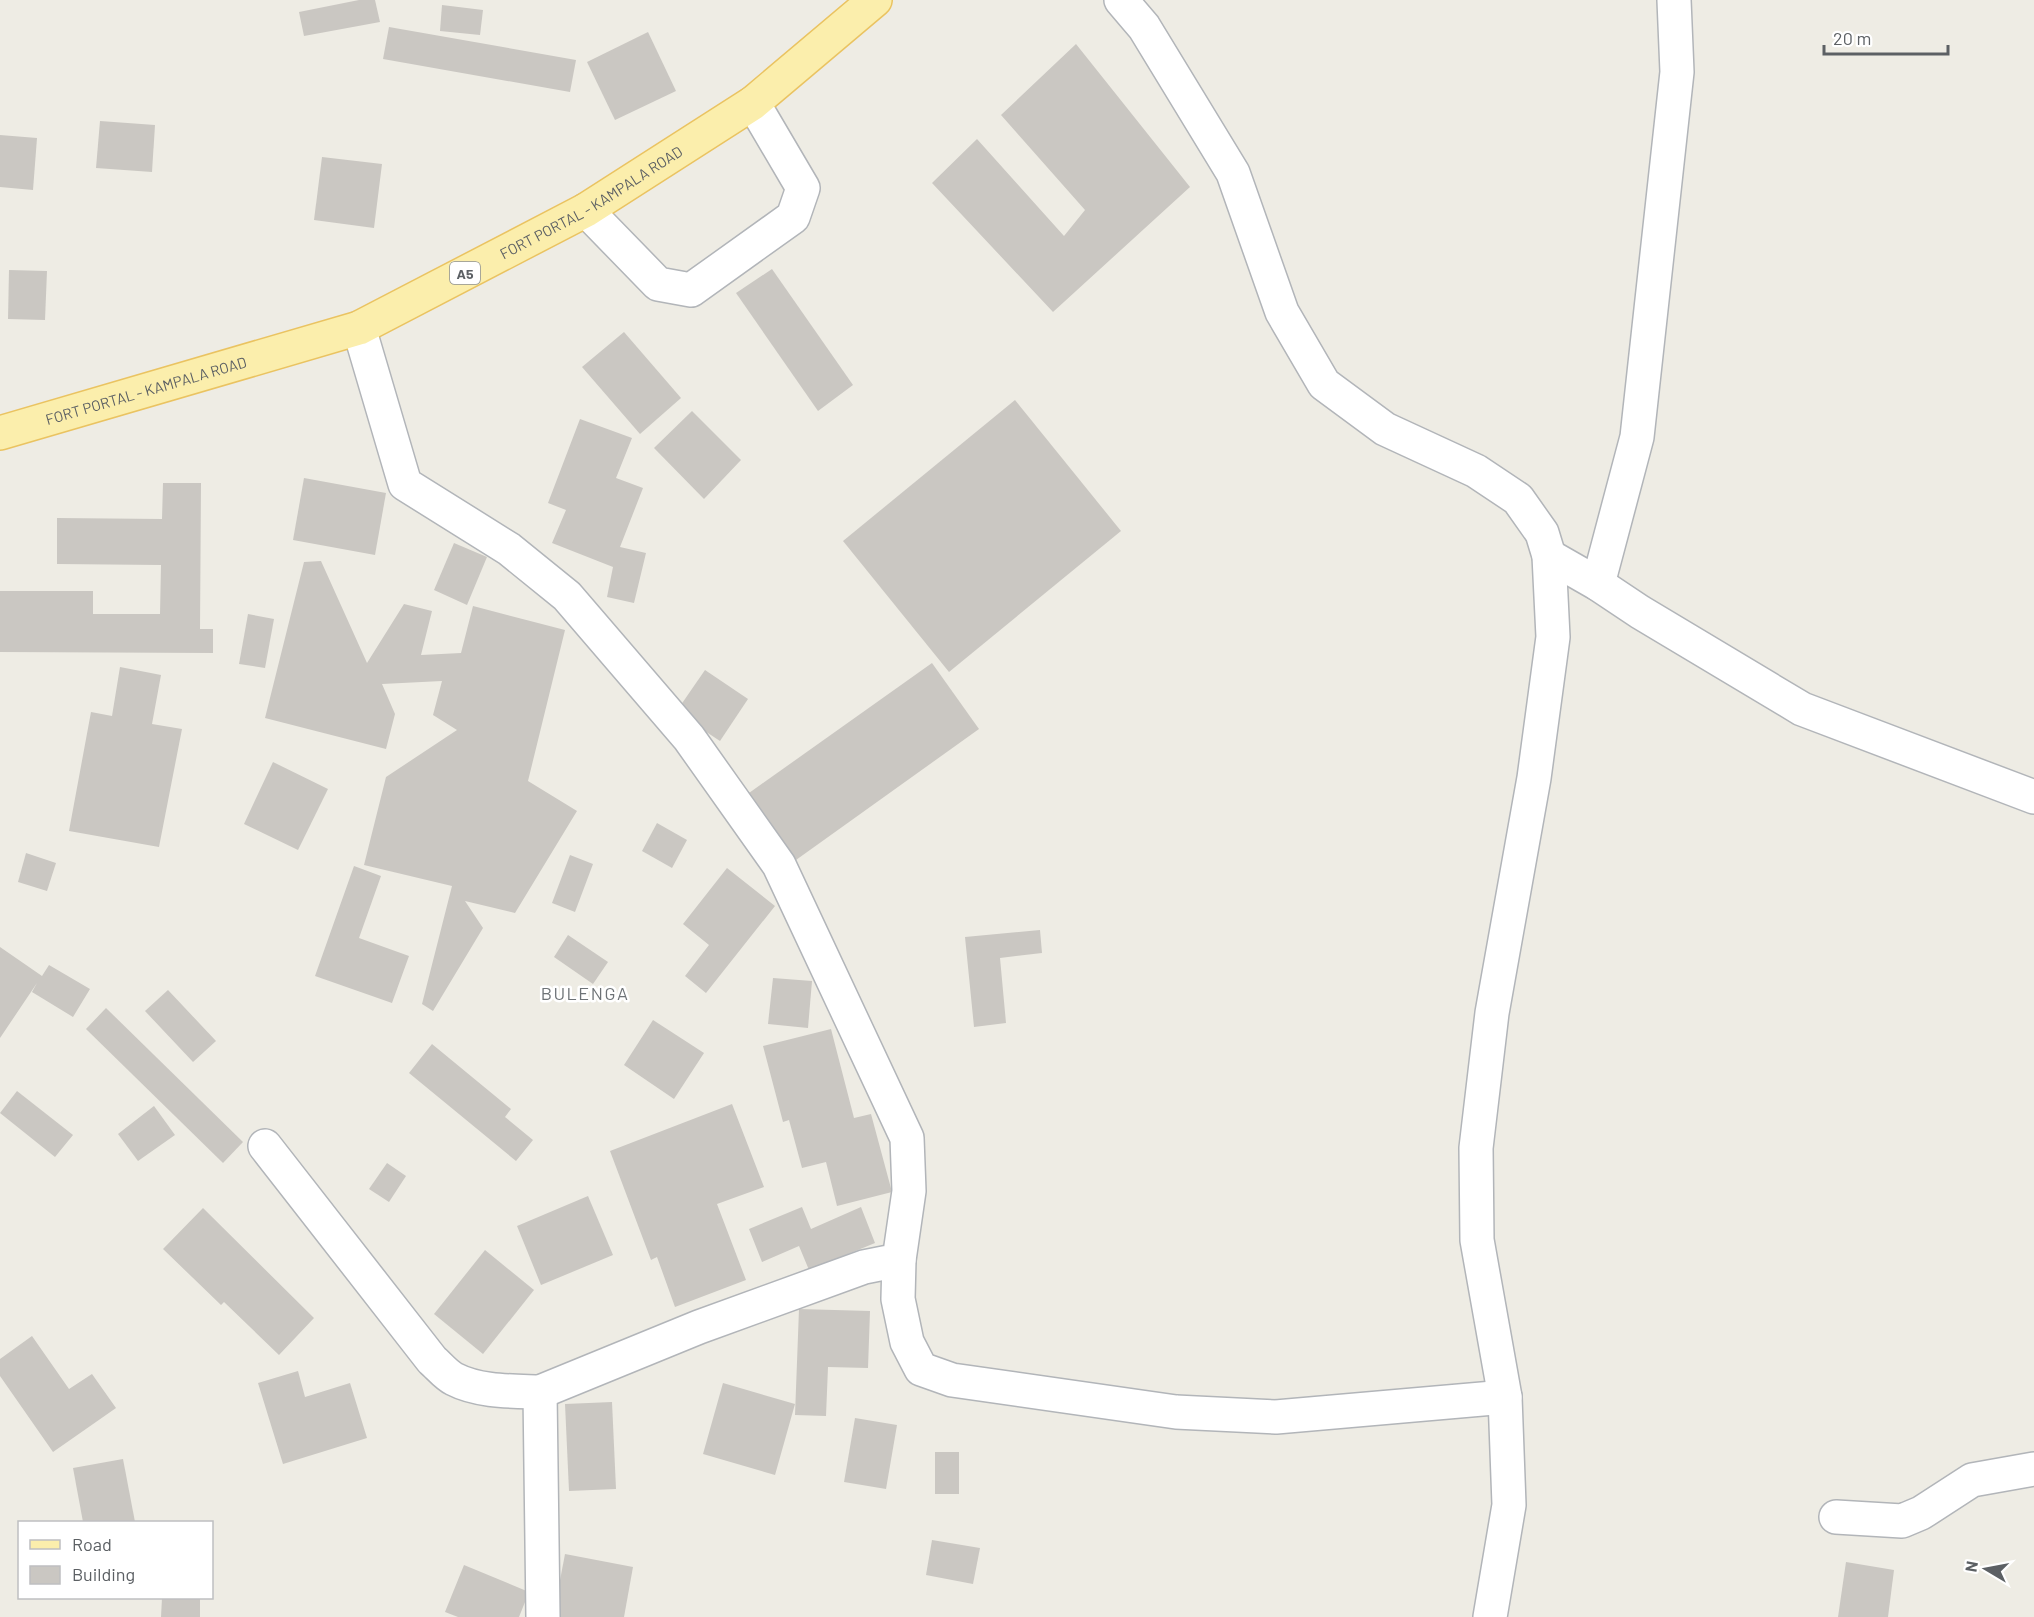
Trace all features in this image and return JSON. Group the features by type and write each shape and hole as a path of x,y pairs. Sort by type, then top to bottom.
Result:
{"main road":[{"name":"FORT PORTAL - KAMPALA ROAD","path":"0,433 359,328 586,210 753,103 875,0"}],"street":[{"path":"1120,0 1144,27 1233,173 1282,312 1324,384 1385,429 1476,471 1518,499 1542,533 1549,556 1553,637 1534,778 1492,1013 1476,1148 1477,1240 1505,1397 1509,1505 1490,1617"},
{"path":"1598,584 1637,437 1677,72 1674,0"},
{"path":"586,210 658,284 691,290 793,217 803,188 753,103"},
{"path":"359,328 405,484 509,549 567,596 689,738 779,865 907,1138 909,1191 899,1260 898,1299 907,1342 921,1369 952,1380 1176,1412 1276,1417 1505,1397"},
{"path":"1549,556 1802,709 2034,797"},
{"path":"265,1146 432,1360 454,1379 480,1388 540,1392 710,1323 864,1267 899,1260"},
{"path":"540,1392 543,1617"},
{"path":"1836,1517 1902,1521 1921,1513 1972,1480 2034,1469"}],"building":[{"path":"359,0 375,0 380,22 304,36 299,12"},
{"path":"442,5 483,10 480,35 440,31"},
{"path":"389,27 576,60 570,92 383,59"},
{"path":"648,32 676,91 615,120 587,62"},
{"path":"1076,44 1190,187 1053,312 932,183 977,139 1064,236 1085,210 1001,115"},
{"path":"100,121 155,125 152,172 96,168"},
{"path":"0,135 37,138 33,190 0,187"},
{"path":"322,157 382,164 374,228 314,220"},
{"path":"772,269 853,385 818,411 736,293"},
{"path":"9,270 47,271 45,320 8,319"},
{"path":"624,332 681,398 640,434 582,367"},
{"path":"1015,400 1121,531 949,672 843,541"},
{"path":"692,411 741,460 704,499 654,448"},
{"path":"580,419 632,438 616,478 643,488 620,547 646,553 634,603 607,597 613,567 552,543 566,510 548,503"},
{"path":"304,478 386,493 375,555 293,540"},
{"path":"163,483 201,483 200,629 213,629 213,653 0,652 0,591 93,591 93,614 160,614 161,565 57,564 57,518 162,519"},
{"path":"454,543 487,557 467,605 434,590"},
{"path":"321,561 367,663 404,604 432,611 421,655 461,653 473,606 565,630 528,781 577,811 515,913 465,901 483,928 433,1011 422,1004 452,886 364,865 386,777 457,730 433,715 442,681 382,684 395,714 386,749 265,718 304,562"},
{"path":"248,614 274,619 265,668 239,664"},
{"path":"932,663 979,729 789,865 742,798"},
{"path":"120,667 161,675 152,724 182,729 159,847 69,831 91,712 112,716"},
{"path":"705,670 748,699 720,741 676,712"},
{"path":"273,762 328,789 298,850 244,824"},
{"path":"657,823 687,840 672,868 642,851"},
{"path":"26,853 56,863 47,891 18,882"},
{"path":"570,855 593,864 575,912 552,903"},
{"path":"354,866 381,876 359,938 409,956 392,1003 315,976"},
{"path":"727,868 775,906 706,993 685,976 709,945 683,924"},
{"path":"1040,930 1042,953 1000,958 1006,1023 974,1027 965,937"},
{"path":"568,935 608,962 593,984 554,957"},
{"path":"0,947 42,976 49,965 90,989 73,1017 32,992 37,983 0,1038"},
{"path":"773,978 812,981 808,1028 768,1024"},
{"path":"168,990 216,1041 193,1062 145,1011"},
{"path":"106,1008 243,1142 223,1163 86,1029"},
{"path":"653,1020 704,1053 674,1099 624,1065"},
{"path":"831,1029 854,1118 871,1114 892,1192 837,1206 826,1162 802,1168 789,1120 783,1122 763,1046"},
{"path":"432,1044 511,1109 505,1117 533,1140 516,1161 409,1073"},
{"path":"17,1091 73,1135 55,1157 0,1113"},
{"path":"732,1104 764,1187 717,1204 746,1280 675,1307 657,1257 651,1260 610,1151"},
{"path":"154,1106 175,1135 138,1161 118,1134"},
{"path":"387,1163 406,1176 389,1202 369,1189"},
{"path":"588,1196 613,1255 541,1285 517,1226"},
{"path":"802,1207 811,1229 861,1207 875,1243 809,1270 799,1246 762,1262 749,1229"},
{"path":"203,1208 314,1318 279,1355 224,1302 221,1305 163,1249"},
{"path":"485,1250 534,1290 483,1354 434,1314"},
{"path":"799,1309 870,1311 868,1368 828,1367 826,1416 795,1415"},
{"path":"32,1336 69,1389 92,1374 116,1408 53,1452 0,1376 0,1359"},
{"path":"298,1371 305,1397 350,1383 367,1438 283,1464 258,1383"},
{"path":"723,1383 795,1404 775,1475 703,1454"},
{"path":"612,1402 616,1489 569,1491 565,1404"},
{"path":"855,1418 897,1425 886,1489 844,1482"},
{"path":"935,1452 959,1452 959,1494 935,1494"},
{"path":"123,1459 135,1521 83,1521 73,1468"},
{"path":"932,1540 980,1548 973,1584 926,1575"},
{"path":"565,1554 633,1567 624,1617 553,1617"},
{"path":"1846,1562 1894,1570 1888,1617 1838,1617"},
{"path":"464,1565 529,1592 519,1617 458,1617 445,1612"},
{"path":"162,1599 200,1599 200,1617 161,1617"}],"district":[{"name":"BULENGA","path":"585,993"}]}
